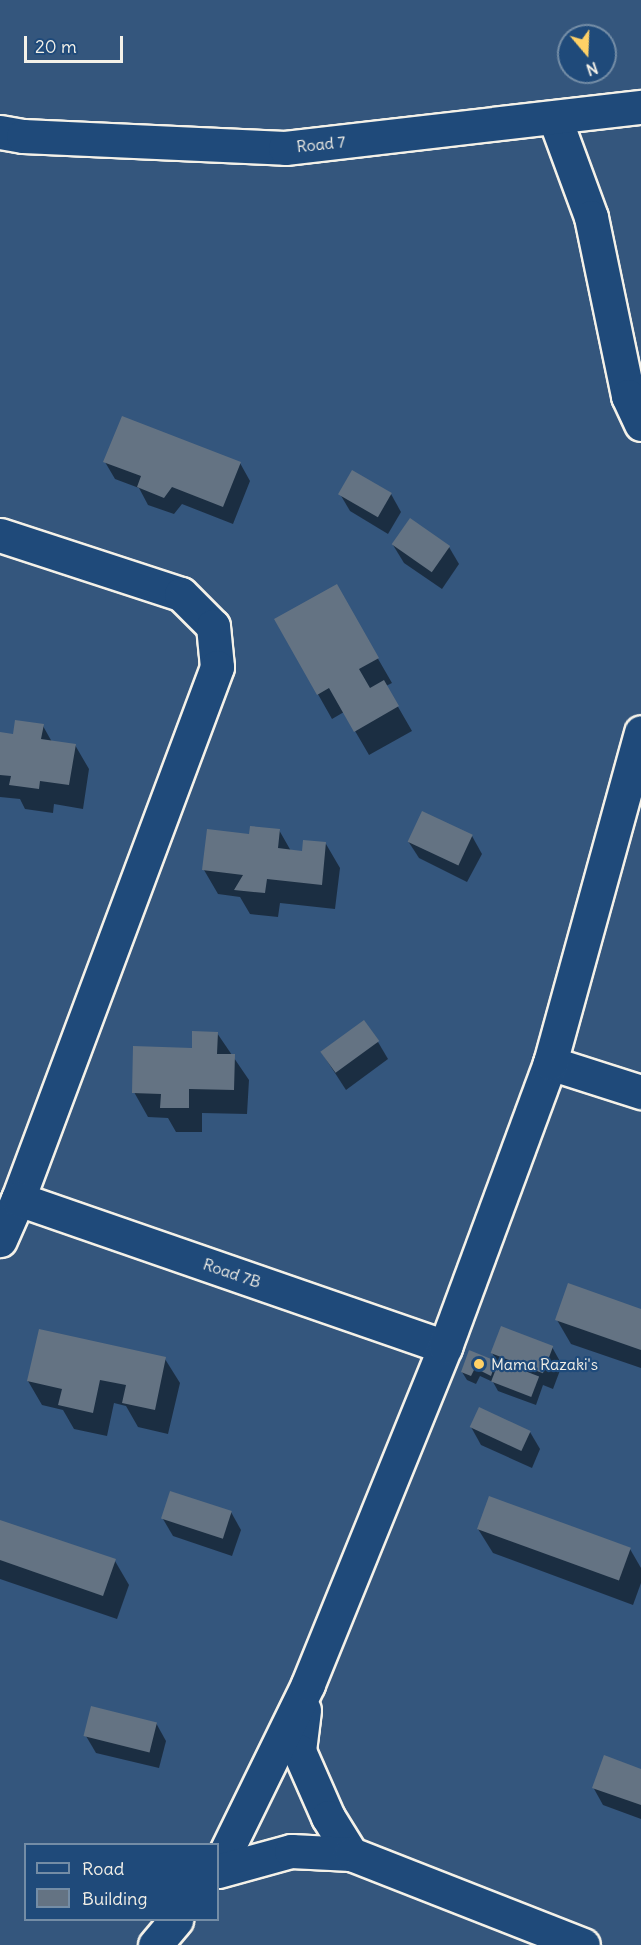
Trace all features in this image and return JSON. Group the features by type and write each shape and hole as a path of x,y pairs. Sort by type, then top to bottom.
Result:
{"street":[{"name":"Road 7","path":"0,132 23,136 285,148 555,119 641,107"},
{"path":"555,119 591,217 628,396 641,424"},
{"path":"0,535 182,594 213,626 217,667 18,1199 0,1240"},
{"path":"219,1867 308,1683 445,1347 550,1063 641,732"},
{"path":"550,1063 641,1092"},
{"name":"Road 7B","path":"18,1199 445,1347"},
{"path":"308,1683 299,1751 328,1817 351,1854"},
{"path":"219,1869 291,1851 351,1854 582,1945"},
{"path":"155,1945 175,1921"}],"building":[{"path":"122,416 241,462 223,507 172,487 164,498 137,487 141,476 103,462"},
{"path":"352,470 392,493 378,517 338,494"},
{"path":"410,518 450,546 432,572 392,544"},
{"path":"337,584 379,658 359,669 370,688 384,680 399,706 354,732 329,688 317,695 274,619"},
{"path":"15,720 44,724 41,739 76,744 69,785 40,781 39,789 9,785 11,776 0,775 0,732 13,734"},
{"path":"422,811 473,835 458,865 408,842"},
{"path":"250,826 280,829 278,848 302,851 303,840 326,842 322,885 267,879 265,893 234,890 243,875 202,870 207,829 249,834"},
{"path":"364,1020 379,1041 336,1073 320,1052"},
{"path":"192,1031 218,1032 217,1054 235,1054 234,1090 189,1089 189,1108 160,1108 161,1094 132,1093 133,1046 192,1048"},
{"path":"568,1283 641,1309 641,1350 555,1320"},
{"path":"501,1326 553,1346 543,1373 491,1353"},
{"path":"39,1329 166,1357 155,1410 122,1403 126,1385 100,1380 93,1413 58,1405 62,1389 27,1381"},
{"name":"Mama Razaki's","path":"469,1350 496,1361 491,1376 475,1368 471,1376 461,1372"},
{"path":"499,1361 539,1376 531,1397 491,1382"},
{"path":"479,1407 531,1431 521,1451 470,1427"},
{"path":"170,1491 232,1511 223,1539 161,1519"},
{"path":"489,1496 631,1548 619,1581 477,1529"},
{"path":"0,1520 116,1559 103,1596 0,1560"},
{"path":"91,1706 157,1722 149,1753 84,1736"},
{"path":"604,1755 641,1769 641,1805 592,1788"}],"place":[{"name":"Mama Razaki's","path":"479,1364"}]}
